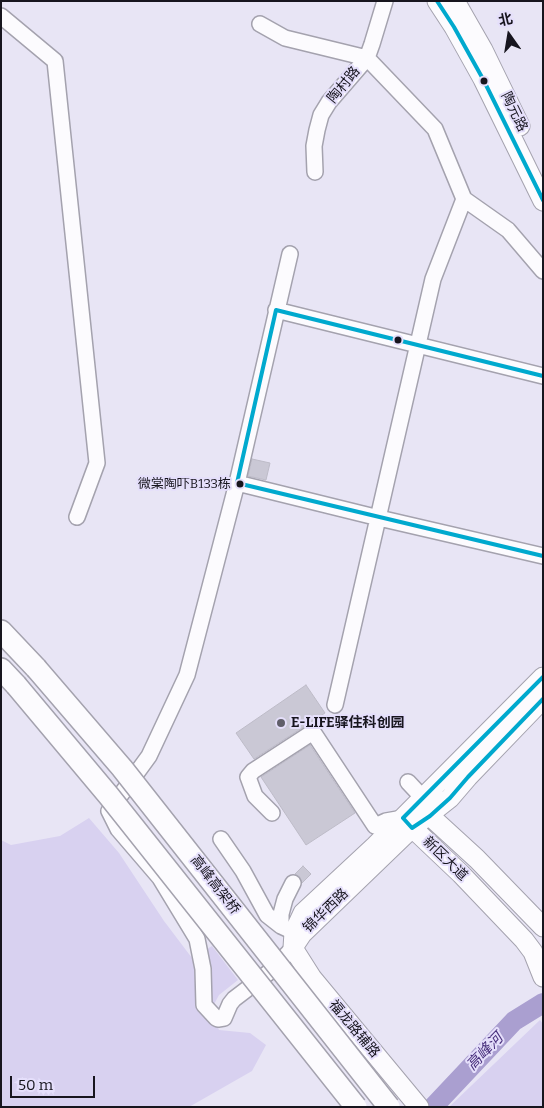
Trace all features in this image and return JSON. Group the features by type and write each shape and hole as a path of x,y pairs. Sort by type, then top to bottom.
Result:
{"highway":[{"name":"高峰高架桥","path":"1,631 36,668 122,768 389,1107"},
{"name":"高峰高架桥","path":"1,669 109,796 356,1107"}],"main road":[{"name":"陶元路","path":"437,1 483,79 543,201"},
{"name":"陶元路","path":"456,2 483,50 543,172"},
{"name":"锦华西路","path":"289,936 303,913 408,823 423,798 543,677"},
{"path":"430,816 450,798 543,699"},
{"name":"新区大道","path":"543,927 477,859 430,816 408,823 461,874 524,940 533,952 543,977"},
{"path":"461,874 477,859"},
{"name":"福龙路辅路","path":"289,936 312,978 420,1107"}],"street":[{"name":"陶村路","path":"315,172 314,146 316,130 321,116 330,102 367,58 385,1"},
{"path":"1,16 55,61 97,463 77,517"},
{"path":"260,24 285,38 367,58 435,130 464,199 508,230 543,271"},
{"path":"335,704 433,279 464,199"},
{"path":"290,254 237,483 187,675 149,756 109,810 118,829 160,878 197,939 203,969 204,1005 218,1020 224,1018 234,999 272,970 289,936 281,914 285,899 293,883"},
{"path":"276,310 543,376"},
{"path":"237,483 543,556"},
{"path":"272,813 255,796 248,777 253,771 313,732 352,778 375,826 386,821 408,823"},
{"path":"408,782 423,798"},
{"path":"221,839 243,871 262,908 289,936"}],"shaded area":[{"path":"89,818 119,853 164,921 192,958 212,946 238,980 219,995 211,1010 219,1030 250,1033 266,1045 252,1071 189,1107 1,1107 1,840 11,845 60,836"},
{"path":"540,1020 543,1024 543,1107 449,1107"}],"building":[{"name":"微棠陶吓B133栋","path":"252,459 270,463 266,480 248,476"},
{"name":"E-LIFE驿住科创园","path":"306,685 325,713 254,759 236,733"},
{"path":"310,745 355,813 306,845 261,777"},
{"path":"303,866 311,874 302,883 300,877 295,874"}],"waterway":[{"name":"高峰河","path":"433,1107 514,1021 543,1003"}],"transit line":[{"path":"437,1 483,79 543,200"},
{"path":"543,376 276,310 237,483 543,556"},
{"path":"543,677 403,818 412,828 430,816 450,798 543,699"}],"place":[{"name":"微棠陶吓B133栋","path":"240,484"},
{"name":"E-LIFE驿住科创园","path":"281,723"}]}
